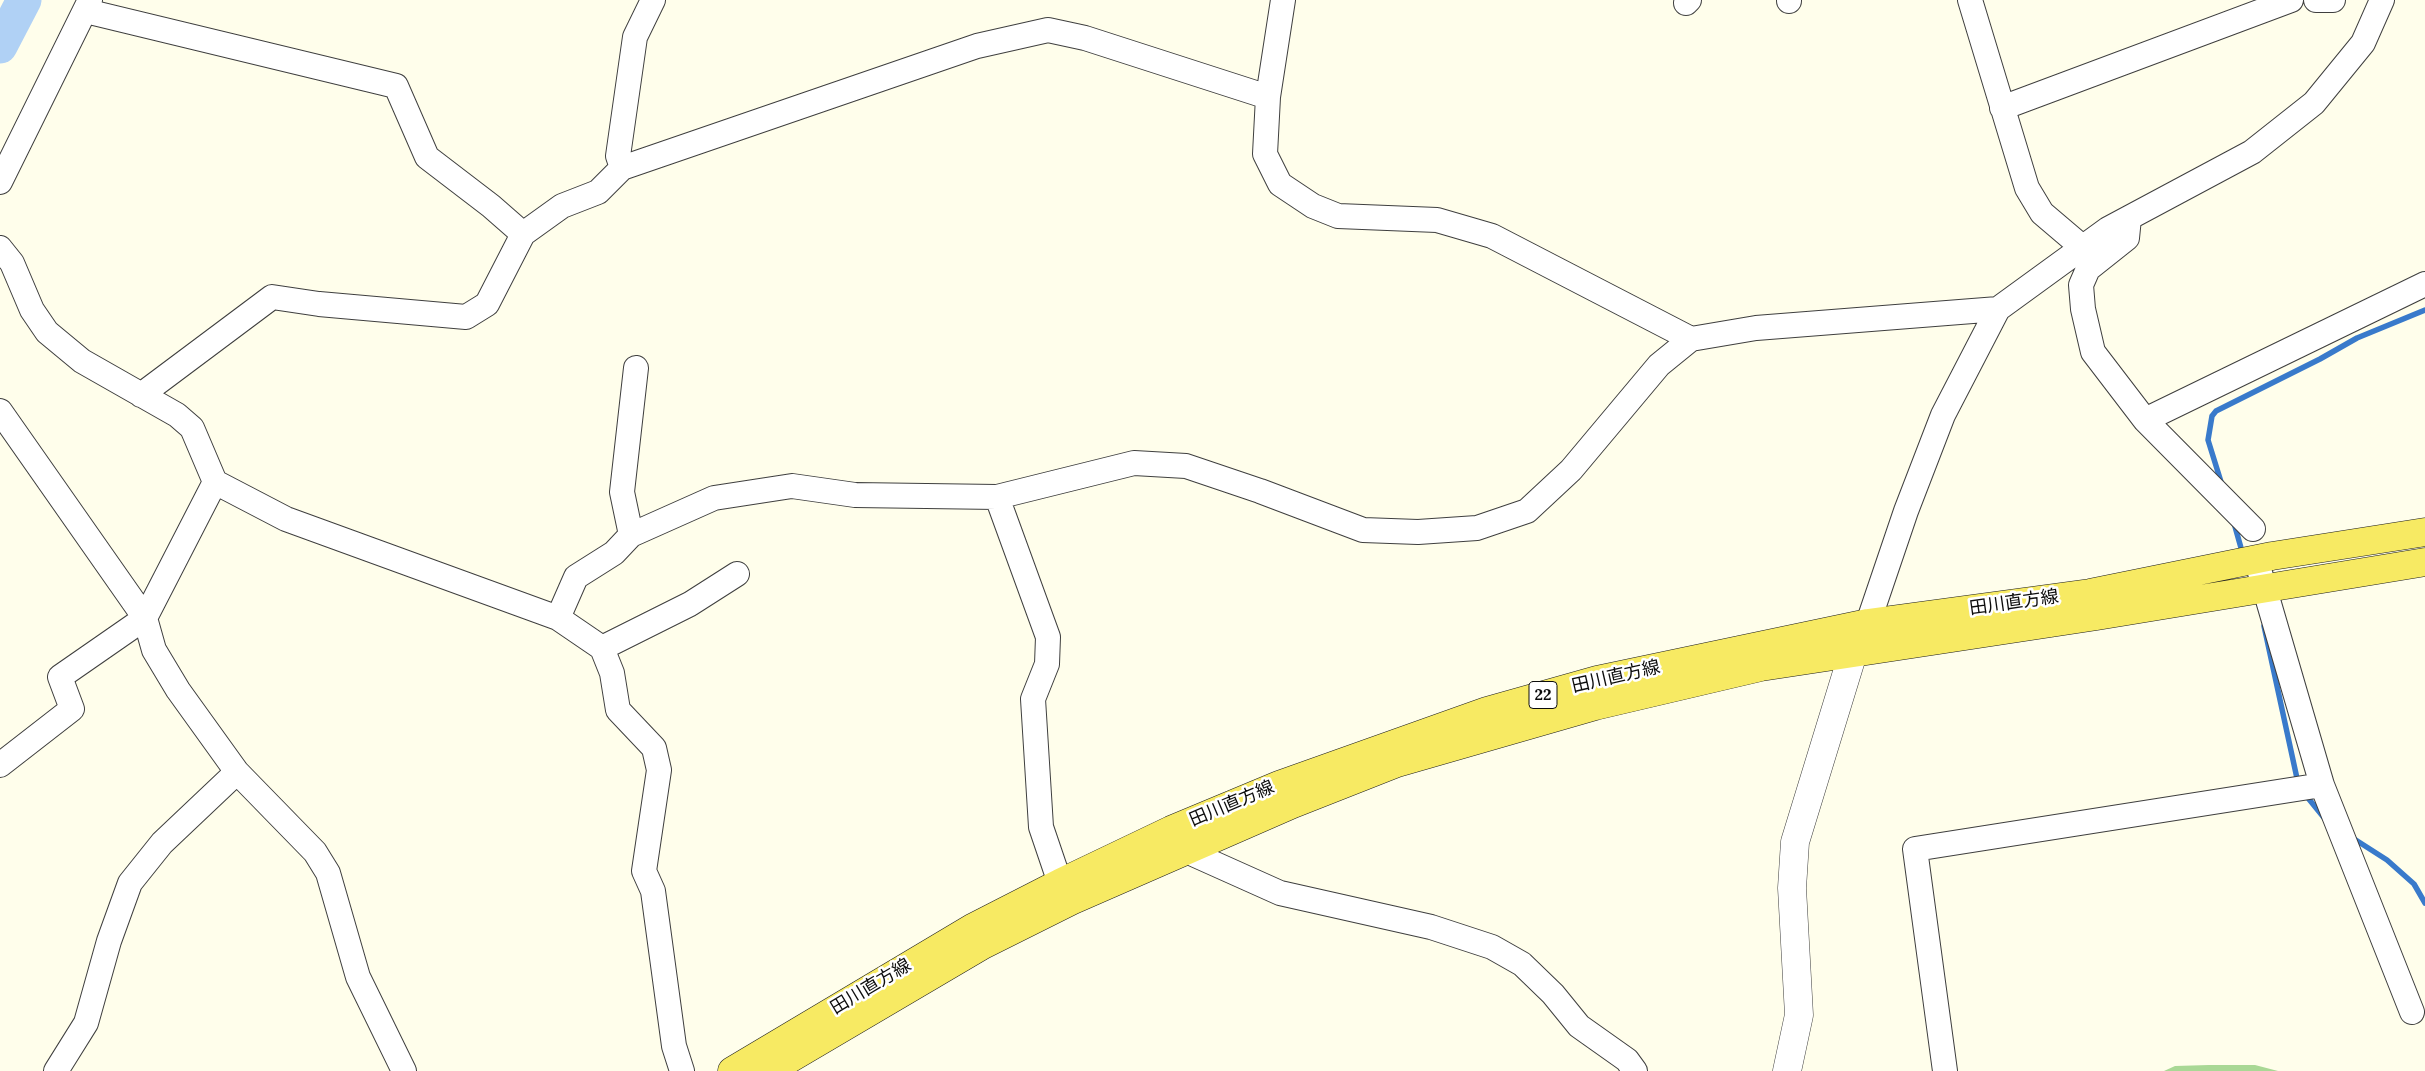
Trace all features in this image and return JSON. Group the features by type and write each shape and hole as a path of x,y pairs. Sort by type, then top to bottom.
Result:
{"main road":[{"name":"田川直方線","path":"769,1071 983,946 1066,892 1171,830 1279,784 1487,711 1597,680 1868,623 2090,592 2256,558 2425,532"},
{"name":"田川直方線","path":"732,1071 972,928 1184,850 1293,804 1407,760 1595,706 1761,667 2097,616 2425,562"}],"street":[{"path":"622,168 618,156 635,37 652,0"},
{"path":"1283,0 1268,97 1265,154 1280,184 1313,206 1338,216 1437,220 1492,236 1691,339"},
{"path":"1970,0 2027,188 2042,213 2082,247"},
{"path":"2002,108 2290,0"},
{"path":"2316,0 2333,0"},
{"path":"1787,1071 1799,1014 1792,888 1795,842 1853,653 1868,623 1906,511 1944,415 1998,309 2108,229 2252,152 2314,103 2363,43 2382,0"},
{"path":"0,182 88,6 396,86 427,157 491,206 523,234"},
{"path":"142,395 272,297 319,304 466,317 487,304 523,234 562,206 598,192 622,168 977,46 1048,30 1085,38 1268,97"},
{"path":"2129,218 2127,238 2088,269 2081,285 2083,309 2093,352 2145,420 2254,529"},
{"path":"0,248 12,263 32,310 47,332 82,361 177,415 192,428 203,449 215,482 286,519 558,618 602,648 612,673 618,710 654,748 659,770 644,872 653,891 674,1046 682,1071"},
{"path":"2145,420 2425,284"},
{"path":"558,618 576,577 614,553 632,535 714,498 792,486 856,495 997,497 1134,463 1186,466 1260,491 1363,530 1418,532 1476,528 1527,511 1572,470 1659,364 1691,339 1756,328 1998,309"},
{"path":"632,535 622,492 636,368"},
{"path":"0,411 145,618 154,650 165,669 237,772 315,852 328,873 358,977 404,1071"},
{"path":"0,764 72,709 60,677 145,618 215,482"},
{"path":"997,497 1048,637 1047,664 1032,699 1041,827 1066,892"},
{"path":"2256,558 2263,588 2322,785 2412,1012"},
{"path":"602,648 690,604 737,574"},
{"path":"56,1071 86,1022 109,941 130,883 162,843 237,772"},
{"path":"1945,1071 1915,849 2322,785"},
{"path":"1184,850 1280,893 1431,926 1492,946 1522,964 1553,994 1579,1026 1626,1060 1635,1071"}],"green space":[{"path":"2255,1065 2278,1071 2164,1071 2175,1066"}],"waterway":[{"path":"0,46 24,0"},
{"path":"2222,485 2208,440 2212,416 2216,411 2320,359 2357,338 2425,310"},
{"path":"2234,523 2243,555"},
{"path":"2264,626 2298,783"},
{"path":"2304,793 2325,819"},
{"path":"2351,837 2387,860 2414,884 2425,903"}]}
